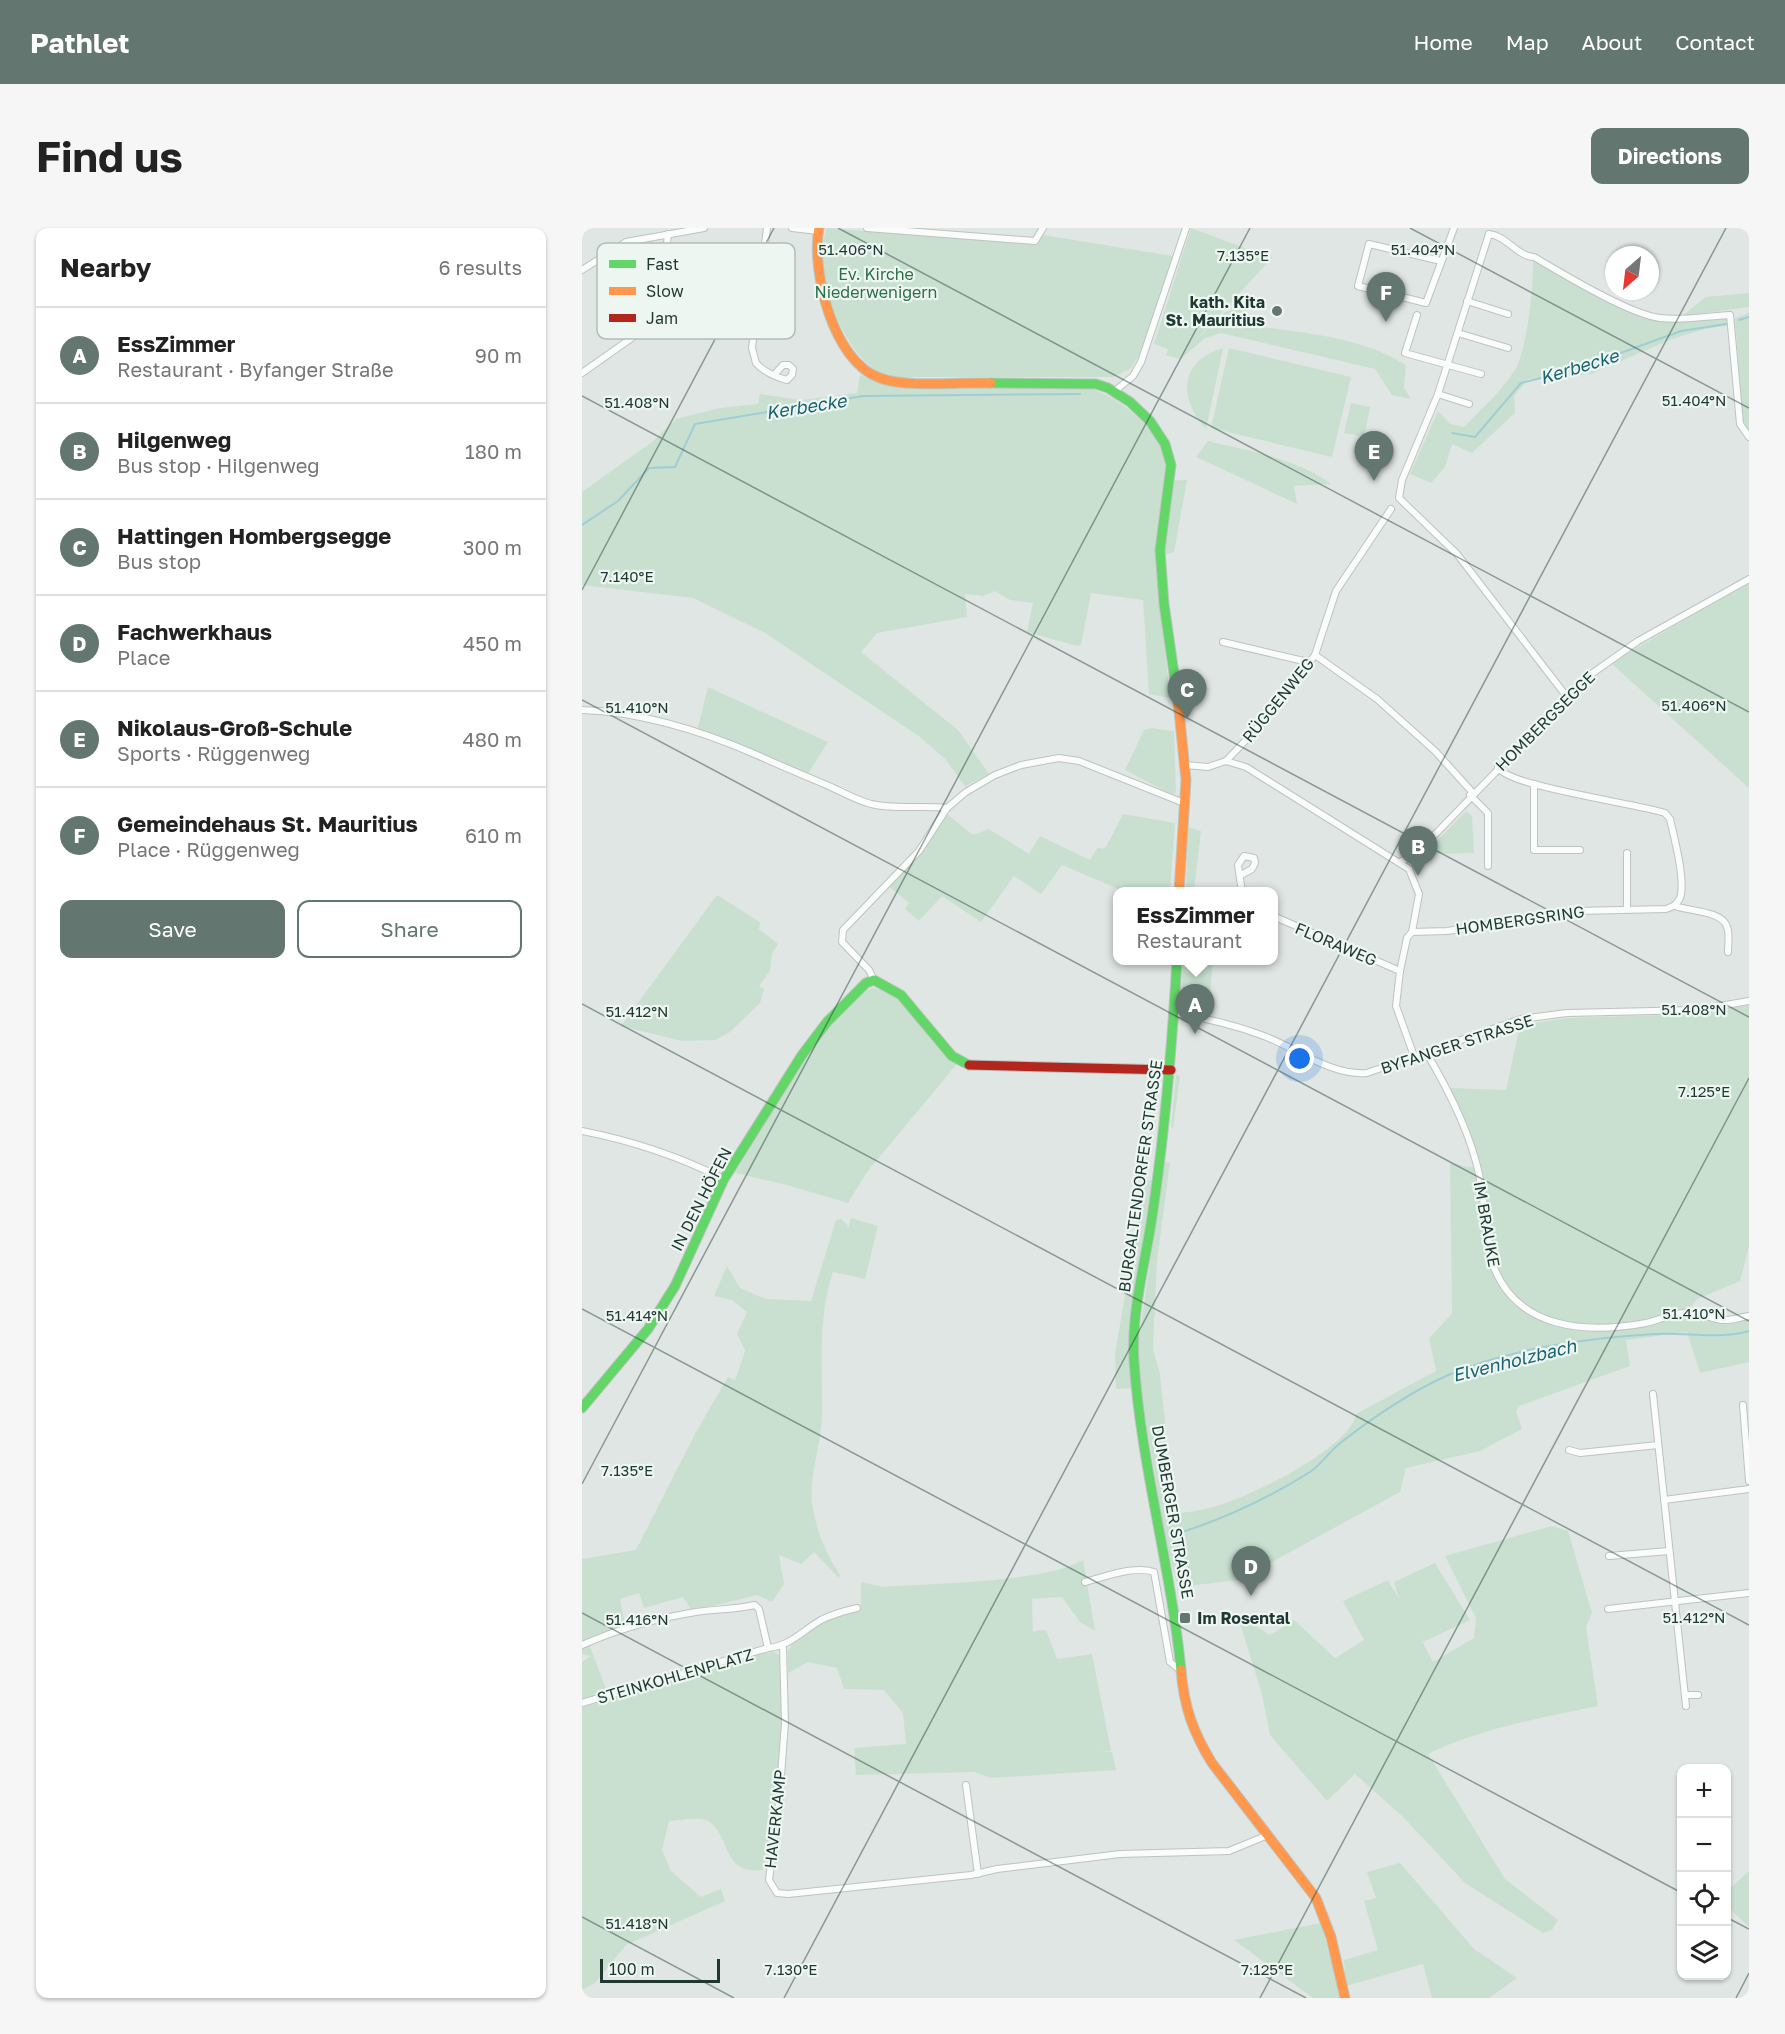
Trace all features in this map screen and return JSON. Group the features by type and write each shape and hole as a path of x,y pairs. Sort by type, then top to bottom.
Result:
{"main road":[{"path":"819,230 821,294 853,357 872,376 888,381 918,382 1087,383 1114,390 1130,401 1152,426 1169,458 1170,471 1160,549 1167,641 1185,765 1179,887"},
{"name":"BURGALTENDORFER STRASSE","path":"1139,1395 1134,1360 1135,1320 1171,1070 1177,965"},
{"path":"874,980 890,987 906,1001 949,1053 964,1065 1171,1070"},
{"name":"IN DEN HÖFEN","path":"582,1408 648,1329 675,1286 724,1179 814,1037 855,993 866,983 874,980"},
{"name":"DUMBERGER STRASSE","path":"1139,1395 1156,1509 1175,1606 1184,1703 1199,1742 1228,1786 1316,1898 1331,1937 1345,1998"}],"street":[{"path":"626,243 678,230 704,228"},
{"path":"765,243 767,228"},
{"path":"792,228 819,230"},
{"path":"867,228 1035,241 1043,228"},
{"path":"1114,390 1133,376 1141,362 1186,228"},
{"path":"1441,261 1369,244 1358,286 1426,303 1454,228"},
{"path":"1567,697 1457,554 1403,504 1398,492 1438,394 1488,231 1505,239 1529,257 1534,257 1570,278 1651,316 1666,319 1730,315 1740,424 1749,437"},
{"path":"667,243 668,234"},
{"path":"582,270 597,261"},
{"path":"1467,301 1508,314"},
{"path":"1417,315 1405,353 1480,374"},
{"path":"1458,333 1508,348"},
{"path":"582,373 630,339"},
{"path":"753,339 752,348 756,363 774,375"},
{"path":"1438,394 1469,404"},
{"name":"RÜGGENWEG","path":"1226,761 1266,719 1315,655 1342,580 1392,509"},
{"name":"HOMBERGSEGGE","path":"1400,862 1417,853 1498,767 1590,675 1615,657 1749,579"},
{"path":"1223,642 1308,662"},
{"path":"1315,655 1377,699 1435,751 1488,813 1488,866"},
{"path":"582,710 633,714 666,722 756,755 803,778 868,803 900,809 924,805 947,808"},
{"path":"874,980 869,970 842,942 843,930 919,851 947,808 966,792 995,775 1021,765 1059,758 1079,761 1184,803"},
{"path":"1185,765 1208,767 1226,761 1246,767 1409,869 1418,887 1412,932 1407,938 1400,971 1396,1006 1414,1056"},
{"path":"1498,767 1505,775 1533,784 1662,812 1668,816 1681,886 1680,899 1675,906"},
{"path":"1533,784 1534,850 1580,850"},
{"path":"1627,853 1627,909"},
{"path":"1241,875 1242,887"},
{"name":"HOMBERGSRING","path":"1412,932 1447,931 1577,911 1666,909 1675,906 1713,916 1724,922 1728,928 1728,952"},
{"name":"FLORAWEG","path":"1278,918 1400,971"},
{"name":"BYFANGER STRASSE","path":"1174,1013 1209,1019 1252,1032 1341,1071 1356,1074 1367,1073 1521,1019 1567,1013 1696,1010 1749,1001"},
{"name":"IM BRAUKE","path":"1426,1052 1448,1091 1475,1160 1493,1265 1498,1279 1513,1300 1536,1315 1570,1326 1604,1328 1647,1322 1685,1312 1721,1320 1749,1316"},
{"path":"582,1131 667,1152 724,1179"},
{"path":"1653,1394 1673,1602 1686,1706"},
{"path":"1743,1406 1749,1481"},
{"path":"1569,1450 1580,1453 1658,1445"},
{"path":"1664,1500 1749,1489"},
{"path":"1609,1557 1669,1551"},
{"name":"DUMBERGER STRASSE","path":"1084,1582 1146,1569 1154,1572 1170,1662 1181,1670"},
{"path":"1608,1609 1749,1593"},
{"name":"STEINKOHLENPLATZ","path":"582,1645 624,1628 689,1613 730,1610 755,1605 759,1609 768,1648"},
{"path":"783,1647 821,1620 837,1612 857,1608"},
{"name":"STEINKOHLENPLATZ","path":"582,1703 768,1648 783,1647"},
{"name":"HAVERKAMP","path":"783,1647 785,1723 779,1802 769,1873 773,1890 788,1894 978,1874 998,1869 1120,1854 1229,1851 1268,1835"},
{"path":"1685,1695 1698,1695"},
{"path":"966,1785 978,1874"}],"green space":[{"name":"Ev. Kirche Niederwenigern","path":"827,228 1037,245 1043,235 1173,256 1144,348 1130,369 1113,377 892,377 877,371 863,359 839,323 825,282 822,262 822,246"},
{"path":"1191,228 1272,258 1197,339 1225,312 1247,306 1245,325 1349,341 1388,355 1406,365 1404,388 1411,399 1392,395 1375,369 1221,333 1205,338 1181,359 1166,355 1168,349 1154,344"},
{"path":"1533,259 1605,294 1605,300 1616,300 1655,319 1729,316 1730,325 1705,329 1672,339 1591,374 1528,379 1514,396 1515,413 1472,453 1452,444 1445,467 1431,483 1410,474 1438,411 1450,424 1464,427 1511,376 1520,359 1523,346"},
{"path":"1749,293 1749,307 1682,316 1706,297"},
{"path":"1749,313 1749,433 1743,424 1735,318"},
{"path":"1223,348 1206,429 1191,405 1187,393 1188,382 1191,371 1198,362 1208,354"},
{"path":"1229,348 1351,377 1332,457 1211,428"},
{"path":"860,375 887,386 1092,389 1124,406 1152,432 1163,453 1164,481 1187,480 1174,552 1156,557 1170,698 1149,694 1143,600 1091,593 1081,645 1077,646 1027,632 1033,603 1010,600 995,591 983,596 965,594 967,617 877,633 861,652 958,730 989,774 965,786 945,759 920,737 765,633 693,598 582,585 582,492 652,442 676,419 720,408 758,404 760,394 801,400 857,393"},
{"path":"1351,403 1370,407 1364,437 1344,433"},
{"path":"1208,441 1289,462 1331,484 1294,486 1297,504 1196,457"},
{"path":"1749,582 1749,788 1611,663"},
{"path":"708,687 828,742 807,775 697,731"},
{"path":"1151,728 1174,731 1176,793 1171,794 1125,770 1144,730"},
{"path":"1466,811 1472,816 1474,853 1433,854 1432,846"},
{"path":"947,814 973,835 989,829 1029,854 1040,836 1090,860 1098,847 1102,849 1106,847 1123,814 1175,823 1170,887 1114,887 1062,865 1041,894 1014,876 981,922 942,896 919,921 905,909 909,903 887,885 920,855"},
{"path":"1188,827 1201,831 1194,887 1186,887"},
{"path":"717,895 760,922 759,929 778,944 772,953 770,971 759,986 764,989 760,1003 730,1032 715,1040 682,1041 621,1026"},
{"path":"1183,965 1213,965 1208,1014 1187,1012 1180,1004"},
{"path":"872,988 894,997 906,1007 957,1064 867,1172 848,1203 735,1173 816,1040 862,992"},
{"path":"1749,1005 1749,1246 1740,1281 1697,1299 1689,1309 1630,1322 1600,1325 1571,1324 1544,1317 1521,1304 1502,1282 1490,1251 1482,1169 1472,1138 1450,1088 1506,1090 1520,1025 1568,1018 1697,1014"},
{"path":"1176,1075 1180,1076 1173,1128 1171,1127"},
{"path":"1170,1162 1157,1261 1153,1349 1160,1374 1167,1440 1159,1444 1173,1514 1226,1503 1294,1471 1335,1442 1349,1428 1356,1414 1436,1371 1429,1338 1452,1314 1450,1163 1474,1168 1487,1252 1495,1279 1513,1304 1535,1316 1604,1330 1676,1316 1693,1315 1729,1323 1749,1319 1749,1362 1700,1373 1687,1332 1626,1340 1630,1366 1519,1406 1516,1411 1522,1429 1480,1451 1406,1468 1400,1492 1239,1580 1178,1587 1167,1548 1136,1360 1164,1163"},
{"path":"1157,1178 1136,1308 1137,1388 1116,1389 1115,1353 1145,1182"},
{"path":"851,1218 878,1226 865,1279 833,1272 828,1290 823,1326 822,1417 812,1492 812,1503 819,1532 840,1575 839,1578 814,1552 801,1564 779,1555 784,1584 772,1602 757,1595 692,1611 683,1597 644,1608 639,1593 620,1599 625,1625 587,1639 610,1699 759,1654 774,1652 782,1657 778,1764 773,1818 763,1870 750,1870 734,1862 722,1838 711,1823 702,1819 669,1821 662,1850 671,1871 701,1897 721,1889 725,1901 626,1945 594,1984 582,1990 582,1662 590,1656 582,1654 582,1559 636,1550 696,1432 728,1377 735,1380 745,1351 737,1334 747,1312 732,1300 714,1296 727,1266 740,1288 766,1299 811,1301 836,1220 841,1219 848,1226 847,1231"},
{"path":"1552,1526 1568,1531 1592,1613 1586,1627 1598,1706 1490,1731 1428,1754 1505,1879 1558,1920 1552,1930 1543,1933 1465,1883 1403,1817 1355,1774 1327,1801 1270,1735 1262,1694 1237,1614 1270,1635 1294,1620 1335,1658 1364,1640 1343,1601 1388,1580 1399,1599 1394,1582 1435,1563 1470,1620 1423,1642 1420,1637 1433,1662 1474,1638 1476,1618 1445,1556"},
{"path":"1083,1560 1095,1631 1080,1622 1062,1597 1032,1599 1033,1631 1046,1630 1057,1659 1092,1654 1111,1751 1100,1751 1112,1752 1116,1770 991,1778 974,1772 856,1775 854,1748 906,1744 903,1713 884,1690 844,1689 837,1668 808,1662 788,1673 788,1651 791,1645 824,1622 861,1609 861,1582 883,1587 987,1581 1016,1578 1065,1568"},
{"path":"1400,1863 1474,1949 1517,1978 1489,1998 1432,1998 1423,1964 1346,1986 1344,1960 1378,1950 1364,1901 1376,1898 1367,1872"},
{"path":"1749,1871 1749,1927 1731,1910 1731,1887"},
{"path":"1321,1923 1341,1998 1313,1998 1234,1940"}],"waterway":[{"name":"Kerbecke","path":"1739,320 1749,317"},
{"name":"Kerbecke","path":"1452,433 1475,437 1521,383 1577,369 1681,331 1726,324"},
{"name":"Kerbecke","path":"582,525 618,501 649,468 675,467 695,424 863,396 1080,394"},
{"name":"Elvenholzbach","path":"1179,1533 1230,1514 1295,1481 1314,1469 1339,1444 1391,1407 1418,1390 1470,1367 1521,1352 1603,1338 1667,1334 1726,1335 1749,1331"}],"traffic: fast":[{"path":"991,383 1096,384 1108,388 1130,402 1150,421 1165,444 1171,465 1160,550 1164,604 1178,701"},
{"path":"1177,965 1161,1153 1137,1307 1134,1361 1143,1439 1181,1670"},
{"path":"582,1408 648,1329 675,1286 724,1179 802,1055 827,1022 866,983 874,980 901,995 952,1056 969,1065"}],"traffic: slow":[{"path":"819,228 817,246 819,267 822,290 829,313 838,335 850,354 864,369 880,378 904,383 991,383"},
{"path":"1178,701 1186,780 1179,887"},
{"path":"1181,1670 1190,1719 1212,1763 1316,1898 1331,1937 1345,1998"}],"traffic: jam":[{"path":"969,1065 1171,1070"}],"place":[{"name":"kath. Kita St. Mauritius","path":"1277,311"},
{"name":"Gemeindehaus St. Mauritius","path":"1386,322"},
{"name":"Nikolaus-Groß-Schule","path":"1374,481"},
{"name":"Hattingen Hombergsegge","path":"1187,719"},
{"name":"Hilgenweg","path":"1418,876"},
{"name":"EssZimmer","path":"1195,1034"},
{"name":"Fachwerkhaus","path":"1251,1596"},
{"name":"Im Rosental","path":"1185,1618"}]}
